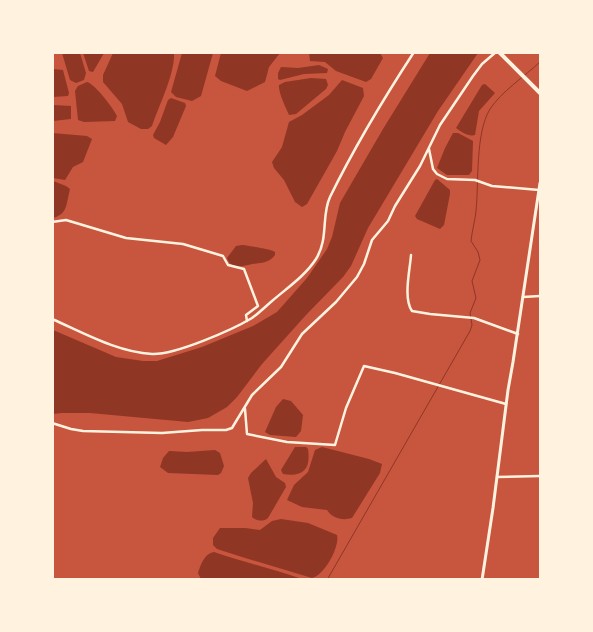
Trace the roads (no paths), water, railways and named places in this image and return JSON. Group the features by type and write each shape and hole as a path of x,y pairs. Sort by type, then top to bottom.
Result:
{"main road":[{"path":"497,52 540,93"}],"street":[{"path":"52,319 112,345 156,354 191,344 247,321 257,314 303,274 316,260 324,238 330,198 378,111 414,52"},
{"path":"52,423 83,431 162,432 226,430 232,428 257,389 283,364 302,334 336,302 357,277 364,264 372,240 388,221 420,166 440,125 482,64 497,52"},
{"path":"429,147 433,169 447,179 475,180 492,186 539,190"},
{"path":"482,580 506,404 540,183"},
{"path":"52,222 66,220 126,238 183,244 223,256 228,265 244,269 249,281 258,306 246,315 247,321"},
{"path":"411,255 408,284 409,302 412,311 471,317 518,334"},
{"path":"523,297 540,296"},
{"path":"245,407 247,434 287,442 335,445 346,408 364,366 506,404"},
{"path":"497,477 540,476"}],"waterway":[{"path":"327,580 470,331 472,325 470,313 476,298 472,281 480,260 478,252 471,241 476,211 478,158 485,119 490,109 507,90 540,62"}]}
